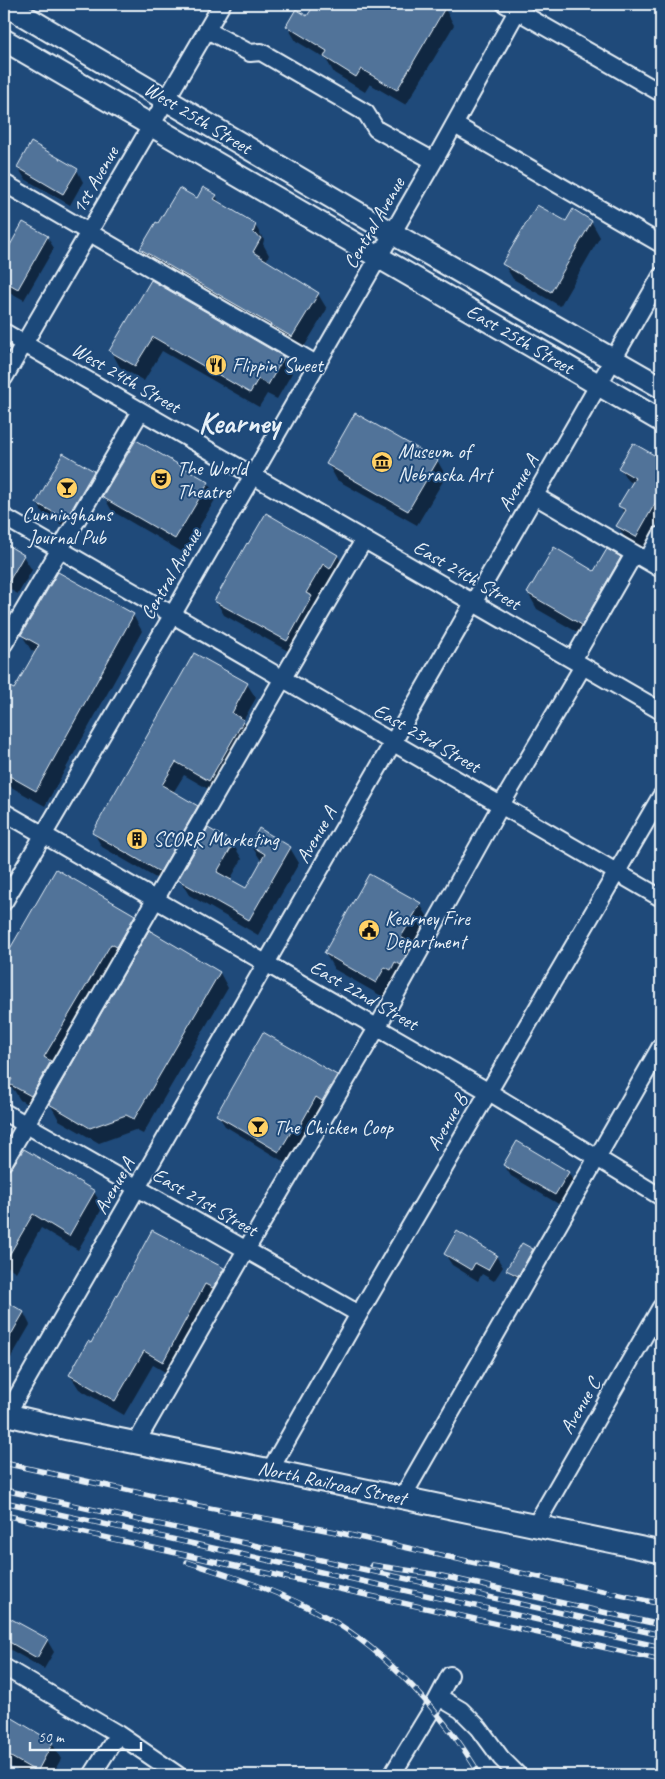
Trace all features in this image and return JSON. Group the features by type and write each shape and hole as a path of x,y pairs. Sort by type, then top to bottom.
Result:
{"main road":[{"name":"West 25th Street","path":"4,4 392,233"},
{"name":"West 25th Street","path":"4,40 379,257"},
{"name":"East 25th Street","path":"392,233 661,387"},
{"name":"East 25th Street","path":"379,257 661,421"},
{"name":"North Railroad Street","path":"6,1414 136,1443 661,1552"}],"street":[{"name":"1st Avenue","path":"4,378 222,4"},
{"path":"514,6 661,93"},
{"name":"Central Avenue","path":"4,902 173,614 455,125 514,6"},
{"path":"207,30 250,53 260,52 269,56 366,113 376,129 434,161"},
{"path":"455,125 661,244"},
{"path":"4,183 316,364"},
{"name":"Avenue A","path":"6,1414 661,276"},
{"name":"West 24th Street","path":"4,332 252,475"},
{"path":"4,644 141,411"},
{"name":"East 24th Street","path":"252,475 661,711"},
{"path":"535,496 661,569"},
{"name":"East 23rd Street","path":"4,517 661,898"},
{"path":"136,1443 246,1250 377,1028 502,805 578,663 640,557 661,535"},
{"path":"4,1162 157,899 282,678 364,540"},
{"name":"Avenue B","path":"270,1470 661,796"},
{"name":"East 22nd Street","path":"4,812 267,962 489,1092 661,1197"},
{"path":"402,1498 661,1046"},
{"name":"East 21st Street","path":"4,1112 359,1314"},
{"name":"Avenue C","path":"535,1526 661,1307"},
{"path":"4,1667 118,1734 178,1775"},
{"path":"392,1775 450,1675"},
{"path":"439,1696 461,1710 479,1728 501,1758 518,1775"},
{"path":"92,1775 118,1734"}],"building":[{"path":"315,4 438,4 445,8 397,90 361,69 356,77 324,57 327,51 286,26 296,9 307,16"},
{"path":"31,142 78,169 63,194 17,167"},
{"path":"203,187 217,195 214,199 256,224 253,233 261,238 253,252 319,293 292,337 140,249 179,188 197,198"},
{"path":"537,205 566,221 573,209 592,221 551,292 502,264"},
{"path":"23,222 48,236 18,289 4,281 4,256"},
{"path":"151,280 284,357 268,385 258,379 250,393 153,337 135,366 109,351"},
{"name":"Museum of Nebraska Art","path":"355,413 438,460 408,511 326,464"},
{"name":"The World Theatre","path":"136,440 209,482 175,539 102,497"},
{"path":"633,443 661,459 661,493 636,537 616,526 626,510 618,506 635,478 618,468"},
{"name":"Cunninghams Journal Pub","path":"63,453 94,471 66,519 36,503"},
{"path":"266,513 338,555 330,569 323,564 306,593 312,596 287,641 214,601"},
{"path":"4,543 24,555 4,590"},
{"path":"554,547 594,571 607,549 621,557 582,625 527,593"},
{"path":"58,572 134,614 36,791 4,773 4,684 14,689 39,645 21,635"},
{"path":"194,653 248,683 232,713 244,720 209,781 176,762 162,785 198,806 160,872 92,833"},
{"path":"208,828 234,843 217,872 246,888 265,854 250,845 259,828 291,847 249,920 178,880"},
{"path":"56,869 135,915 117,947 111,944 44,1057 51,1061 31,1096 9,1084 12,1079 4,1075 4,959"},
{"path":"369,874 421,903 401,937 409,942 403,953 406,955 401,965 395,962 391,970 385,967 376,983 324,953"},
{"path":"149,930 220,972 134,1119 126,1115 90,1128 49,1104"},
{"path":"263,1032 337,1075 322,1101 316,1097 298,1129 294,1127 279,1152 216,1115"},
{"path":"517,1141 569,1172 555,1195 503,1165"},
{"path":"24,1149 95,1191 69,1236 33,1214 4,1264 4,1176"},
{"path":"152,1230 224,1268 213,1288 205,1284 163,1362 144,1351 115,1401 69,1375 88,1341 91,1343"},
{"path":"457,1231 497,1255 488,1270 475,1263 471,1270 444,1254"},
{"path":"522,1243 533,1249 518,1276 506,1270"},
{"path":"4,1300 24,1312 4,1347"},
{"path":"4,1615 48,1639 37,1658 4,1639"},
{"path":"4,1713 53,1742 37,1772 4,1753"}],"railway":[{"path":"4,1463 199,1506 336,1532 661,1604"},
{"path":"4,1490 661,1635"},
{"path":"4,1502 661,1647"},
{"path":"4,1515 661,1660"},
{"path":"187,1562 277,1593 328,1618 350,1632 393,1667 433,1709 480,1775"},
{"path":"372,1565 433,1574 661,1625"}],"place":[{"name":"Flippin' Sweet","path":"216,365"},
{"name":"Museum of Nebraska Art","path":"382,462"},
{"name":"The World Theatre","path":"161,479"},
{"name":"Cunninghams Journal Pub","path":"67,488"},
{"name":"SCORR Marketing","path":"137,839"},
{"name":"Kearney Fire Department","path":"369,930"},
{"name":"The Chicken Coop","path":"258,1127"}],"district":[{"name":"Kearney","path":"239,423"}]}
